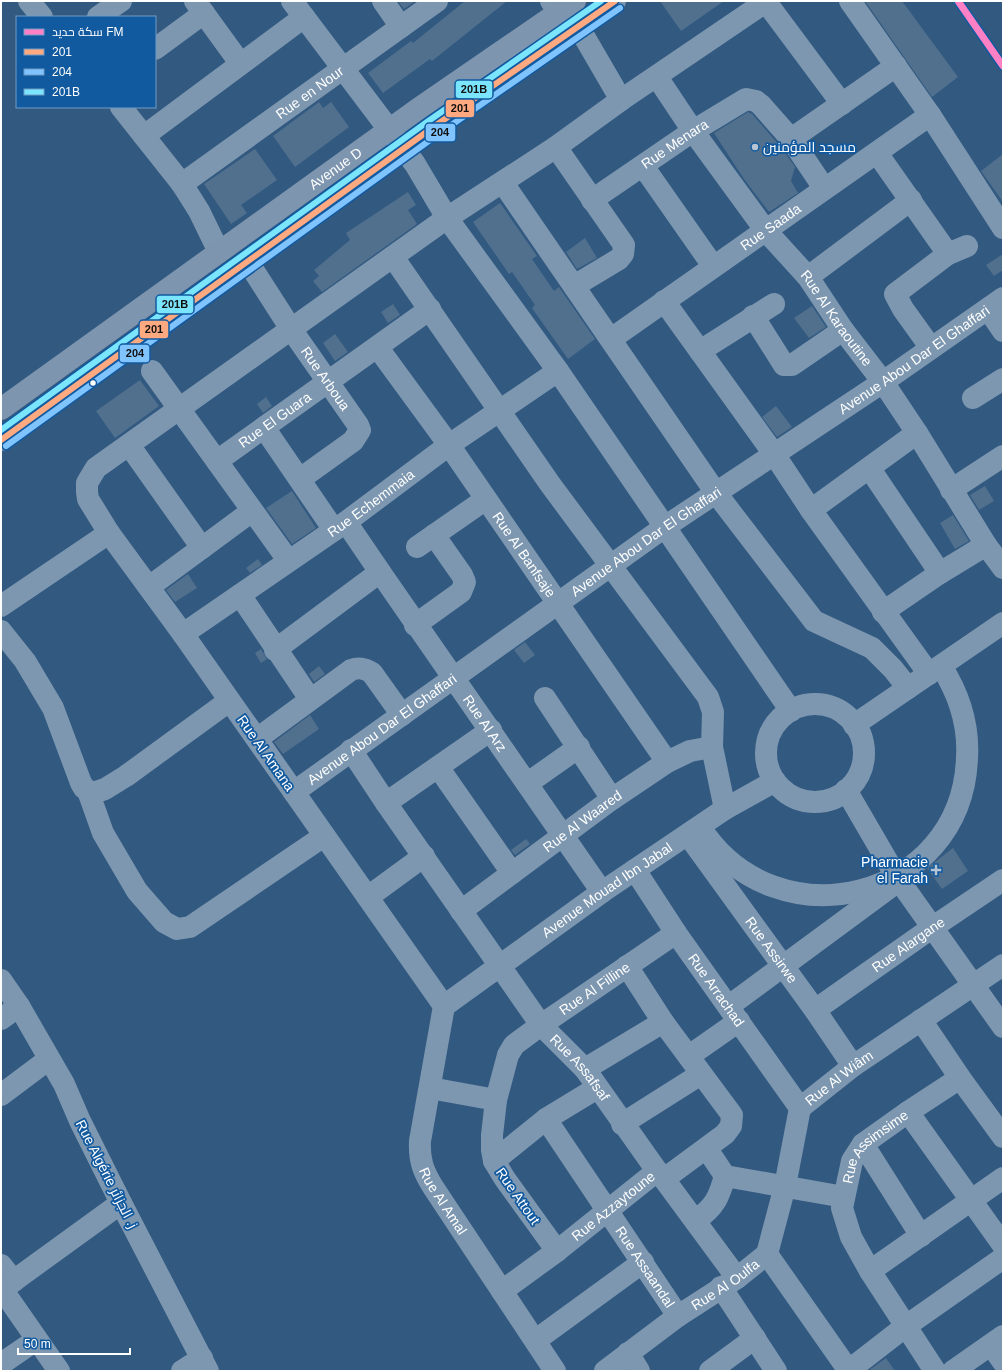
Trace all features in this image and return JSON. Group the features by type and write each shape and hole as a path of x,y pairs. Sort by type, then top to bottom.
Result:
{"main road":[{"name":"Avenue D","path":"1,440 402,149 615,1"},
{"name":"Avenue D","path":"1,409 562,5"}],"street":[{"path":"29,1 41,16"},
{"path":"99,16 121,1"},
{"path":"383,1 401,27"},
{"name":"Rue en Nour","path":"182,184 437,1"},
{"path":"202,548 130,445 448,218 556,147 621,100 767,1 842,104"},
{"path":"850,1 930,115 1003,228"},
{"path":"156,48 200,7 240,63"},
{"path":"144,136 240,63 298,9 402,149 415,164 448,218 558,371 666,526 791,711"},
{"path":"578,26 621,100"},
{"path":"824,188 791,140 896,66"},
{"name":"Rue Al Karaoutine","path":"657,76 693,131 766,231 808,277 843,330 883,382 918,433 951,490 986,545 1003,568"},
{"name":"Rue Menara","path":"592,200 644,166 693,131 740,102 751,99 761,104 791,140"},
{"path":"122,108 182,184 199,211 219,252"},
{"name":"Rue Saada","path":"610,339 713,266 766,231 824,188 877,154 930,115"},
{"path":"556,147 624,245 623,254 619,259 574,286"},
{"path":"877,154 911,200 958,250 895,294 902,309 931,348"},
{"path":"644,166 713,266"},
{"path":"503,183 716,493 814,621 872,648 893,669 908,688"},
{"path":"808,277 911,200"},
{"path":"393,257 610,567 708,697 713,712 712,747 725,809"},
{"name":"Rue Arboua","path":"248,262 291,329 329,382 360,430 353,441 300,479"},
{"path":"664,301 774,454 811,510 883,612 956,695 966,726 968,753 964,781 956,807 943,832 926,853 898,878 783,966 688,1056"},
{"path":"700,351 774,304"},
{"path":"996,304 1003,331"},
{"name":"Avenue Abou Dar El Ghaffari","path":"294,792 402,715 452,677 610,567 666,526 883,382 996,304"},
{"name":"Rue El Guara","path":"217,461 265,429 430,310"},
{"path":"753,316 784,365 792,365 843,330"},
{"name":"Rue Al Banfsaje","path":"378,348 449,445 667,762"},
{"path":"152,371 288,560"},
{"name":"Rue Echemmaia","path":"183,634 288,560 340,526 449,445 558,371"},
{"path":"973,398 1003,379"},
{"name":"Rue Al Arz","path":"265,429 300,479 340,526 371,579 415,625 491,730 602,892"},
{"path":"811,510 918,433"},
{"name":"Rue Al Amana","path":"130,445 96,468 90,475 87,483 88,499 109,533 183,634 228,701 257,739 444,1006"},
{"path":"951,490 1003,456"},
{"path":"870,469 940,573"},
{"path":"415,625 461,592 465,582 462,575 426,541 486,499"},
{"path":"149,587 252,510"},
{"path":"1,606 109,533"},
{"path":"883,612 940,573 986,545"},
{"path":"275,650 371,579"},
{"path":"240,595 275,650 310,700"},
{"path":"854,725 1003,623"},
{"path":"1,631 25,661 53,708 81,783 88,791 103,833 138,891 164,922 178,928 190,927 324,836"},
{"path":"257,739 351,670 362,668 372,673 402,715"},
{"path":"545,698 579,747 612,799"},
{"path":"88,791 99,792 112,785 228,701"},
{"path":"806,705 825,706 843,714 854,725 862,743 863,759 857,778 846,790 829,800 813,802 793,797 783,790 775,781 767,762 768,742 776,724 791,711 806,705"},
{"path":"386,803 491,730"},
{"path":"528,783 579,747"},
{"name":"Rue Al Waared","path":"461,911 612,799 667,762 690,751 712,747"},
{"path":"351,750 386,803 500,965"},
{"path":"438,767 512,873"},
{"name":"Avenue Mouad Ibn Jabal","path":"444,1006 602,892 725,809 775,781"},
{"path":"846,790 898,878 1003,1027"},
{"path":"694,830 740,869 761,882 784,890 812,896 842,895 870,888 898,878"},
{"name":"Rue Assirwe","path":"694,830 783,966 853,1066"},
{"path":"368,897 424,856"},
{"name":"Rue Arrachad","path":"635,870 676,933 800,1108"},
{"name":"Rue Alargane","path":"815,1010 1003,880"},
{"name":"Rue Al Filline","path":"504,1066 514,1046 541,1024 676,933"},
{"name":"Rue Assafsaf","path":"500,965 541,1024 585,1069 622,1124 696,1220 729,1283 755,1338 776,1371"},
{"name":"Rue Al Wiâm","path":"767,1254 785,1186 800,1108 853,1066 1003,965"},
{"path":"622,1124 701,1074 663,1022 627,966"},
{"name":"Rue Algérie ز. الجزائر","path":"1,980 19,1006 64,1084 80,1122 205,1364"},
{"path":"1,1019 19,1006"},
{"name":"Rue Al Amal","path":"444,1006 420,1141 420,1160 422,1168 555,1371"},
{"path":"921,1020 960,1078 1003,1137"},
{"path":"585,1069 663,1022"},
{"path":"1,1095 49,1059"},
{"name":"Rue Attout","path":"504,1066 496,1100 492,1135 494,1162 557,1251"},
{"name":"Rue Azzaytoune","path":"502,1291 557,1251 607,1210 661,1175 707,1149 728,1130 732,1115 701,1074"},
{"name":"Rue Assimsime","path":"935,1371 870,1271 843,1216 842,1208 852,1161 863,1144 960,1078"},
{"path":"430,1088 496,1100"},
{"path":"494,1162 546,1119 597,1088"},
{"path":"908,1112 1003,1245"},
{"name":"Rue Assaandal","path":"546,1119 678,1316"},
{"path":"863,1144 921,1236"},
{"path":"707,1149 726,1176 844,1196"},
{"path":"696,1220 714,1206 726,1176"},
{"path":"870,1271 1003,1178"},
{"path":"59,1371 36,1340 4,1281 121,1203"},
{"path":"767,1254 848,1371 906,1326 1003,1258"},
{"name":"Rue Al Oulfa","path":"606,1371 634,1362 678,1316 729,1283 767,1254"},
{"path":"536,1340 643,1262"},
{"path":"710,1371 755,1338"},
{"path":"1,1364 36,1340"},
{"path":"952,1371 997,1340 1003,1362"},
{"path":"182,1371 205,1364"}],"building":[{"path":"398,1 413,1 414,2 404,9"},
{"path":"465,1 507,1 432,61 430,59 383,93 368,73 411,41 413,43"},
{"path":"660,1 724,1 681,31"},
{"path":"865,1 902,1 958,77 932,97"},
{"path":"319,102 323,108 331,102 349,127 295,167 273,136"},
{"name":"مسجد المؤمنين","path":"748,112 752,114 781,147 795,167 791,181 798,193 769,212 744,179 714,133"},
{"path":"255,149 277,180 241,205 247,213 231,224 204,184"},
{"path":"1003,154 1003,202 981,171"},
{"path":"408,192 416,205 408,210 417,224 322,292 313,281 319,276 314,270 350,240 346,233"},
{"path":"500,203 537,256 532,259 554,291 559,287 595,339 568,359 532,308 535,305 512,272 509,274 473,222"},
{"path":"585,238 597,258 577,269 566,252"},
{"path":"1003,254 1003,270 994,276 986,265"},
{"path":"393,304 400,315 388,323 381,312"},
{"path":"812,306 826,327 809,338 794,318"},
{"path":"335,334 348,352 335,361 323,343"},
{"path":"140,380 159,406 115,438 96,411"},
{"path":"266,397 272,406 263,413 257,404"},
{"path":"776,406 792,427 777,437 762,417"},
{"path":"985,486 994,501 979,510 970,495"},
{"path":"292,491 316,528 292,544 266,508"},
{"path":"953,515 969,541 955,549 940,523"},
{"path":"258,559 262,565 250,573 246,568"},
{"path":"188,574 197,588 175,602 166,590"},
{"path":"525,642 535,655 524,663 514,650"},
{"path":"261,649 267,659 261,663 255,653"},
{"path":"319,666 325,674 314,682 309,674"},
{"path":"310,715 319,729 283,754 274,742"},
{"path":"526,839 530,844 515,855 511,850"},
{"path":"953,848 968,871 942,889 927,868"},
{"path":"886,1358 895,1371 868,1371"}],"rail line":[{"name":"FM","path":"958,1 1003,66"}],"transit line":[{"name":"201B","path":"1,430 427,122 601,1"},
{"name":"201","path":"1,440 432,128 615,1"},
{"name":"204","path":"6,446 437,135 620,8"}],"place":[{"name":"مسجد المؤمنين","path":"755,147"},
{"name":"Pharmacie el Farah","path":"936,870"}]}
